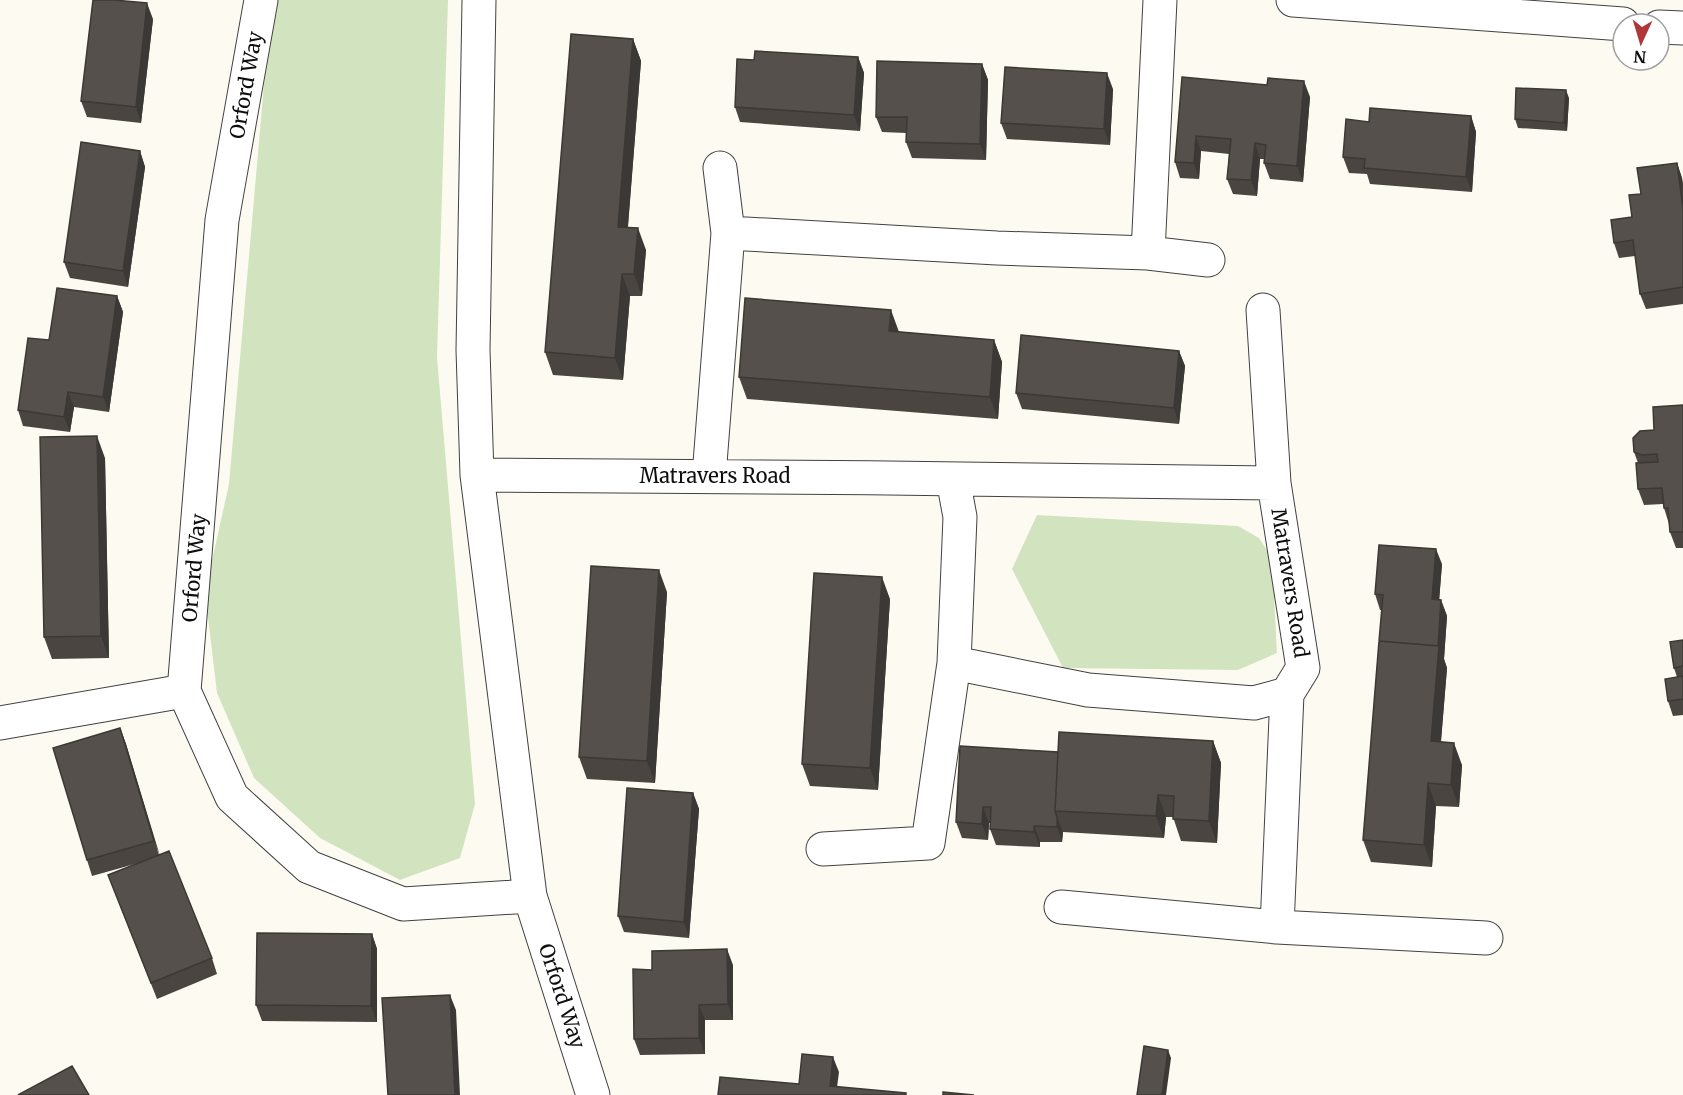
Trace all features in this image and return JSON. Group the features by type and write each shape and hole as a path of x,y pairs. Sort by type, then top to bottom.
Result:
{"street":[{"name":"Orford Way","path":"261,0 222,220 184,691 232,797 309,867 403,904 530,896"},
{"name":"Orford Way","path":"479,0 473,350 477,475 530,896 593,1095"},
{"path":"1148,253 1160,0"},
{"path":"1293,0 1611,23"},
{"path":"710,476 728,233 720,168"},
{"path":"728,233 997,248 1148,253 1208,260"},
{"path":"1263,310 1274,483"},
{"name":"Matravers Road","path":"477,475 1274,483 1303,668 1287,694"},
{"path":"824,849 928,843 954,663 960,517 953,479"},
{"path":"954,663 1088,690 1254,703 1287,694 1277,927"},
{"path":"0,723 184,691"},
{"path":"1061,907 1277,927 1486,938"}],"green space":[{"path":"278,0 448,0 437,357 475,804 460,858 400,880 320,838 254,778 217,693 205,592 229,484 265,73"},
{"path":"1037,515 1238,526 1259,538 1272,558 1277,653 1238,670 1063,668 1012,569"}],"building":[{"path":"93,0 147,3 136,107 81,101"},
{"path":"571,34 633,39 618,227 638,228 634,274 622,274 615,358 545,352"},
{"path":"755,51 858,57 854,115 735,107 737,59 754,60"},
{"path":"877,61 982,64 980,144 906,142 907,117 876,117"},
{"path":"1005,67 1107,73 1104,129 1001,123"},
{"path":"1182,77 1267,85 1268,78 1304,81 1297,166 1264,163 1266,145 1255,143 1251,180 1227,179 1231,139 1196,136 1194,163 1175,162"},
{"path":"1516,88 1566,90 1564,123 1515,119"},
{"path":"1370,108 1471,116 1466,177 1364,168 1365,159 1343,157 1346,119 1369,122"},
{"path":"81,142 140,151 123,271 64,262"},
{"path":"1677,163 1683,209 1683,287 1640,294 1633,240 1614,243 1611,220 1632,217 1629,195 1641,194 1637,168"},
{"path":"57,288 117,296 103,397 68,392 64,417 18,410 28,338 49,340"},
{"path":"745,298 891,310 889,331 994,340 990,397 739,377"},
{"path":"1021,335 1179,351 1174,408 1016,393"},
{"path":"1683,405 1683,532 1670,532 1668,508 1664,508 1662,488 1638,489 1636,463 1658,462 1657,454 1642,455 1634,452 1633,438 1640,431 1654,430 1653,407"},
{"path":"97,436 101,636 44,637 40,437"},
{"path":"1379,545 1436,549 1432,599 1441,600 1438,646 1379,641 1383,595 1375,594"},
{"path":"591,566 659,570 647,761 579,757"},
{"path":"814,573 882,577 870,768 802,764"},
{"path":"1683,640 1683,666 1674,668 1670,642"},
{"path":"1379,641 1439,646 1431,741 1454,743 1451,785 1428,783 1424,845 1363,840"},
{"path":"1683,676 1683,699 1668,701 1665,679"},
{"path":"120,728 154,841 87,860 53,748"},
{"path":"1059,732 1213,741 1209,821 1173,819 1174,796 1158,795 1156,816 1055,811"},
{"path":"960,746 1058,752 1055,811 1057,827 1034,826 1034,832 990,829 991,807 983,807 982,824 956,822"},
{"path":"627,788 693,793 684,922 618,916"},
{"path":"169,851 212,958 151,983 108,875"},
{"path":"257,933 372,934 371,1006 256,1005"},
{"path":"727,949 728,1004 699,1005 699,1038 634,1039 633,969 652,970 652,951"},
{"path":"450,995 455,1095 388,1095 382,998"},
{"path":"1144,1046 1168,1050 1162,1095 1137,1095"},
{"path":"802,1054 833,1057 830,1086 906,1093 906,1095 718,1095 720,1077 799,1084"},
{"path":"72,1066 89,1095 18,1095"},
{"path":"943,1092 974,1095 943,1095"}]}
